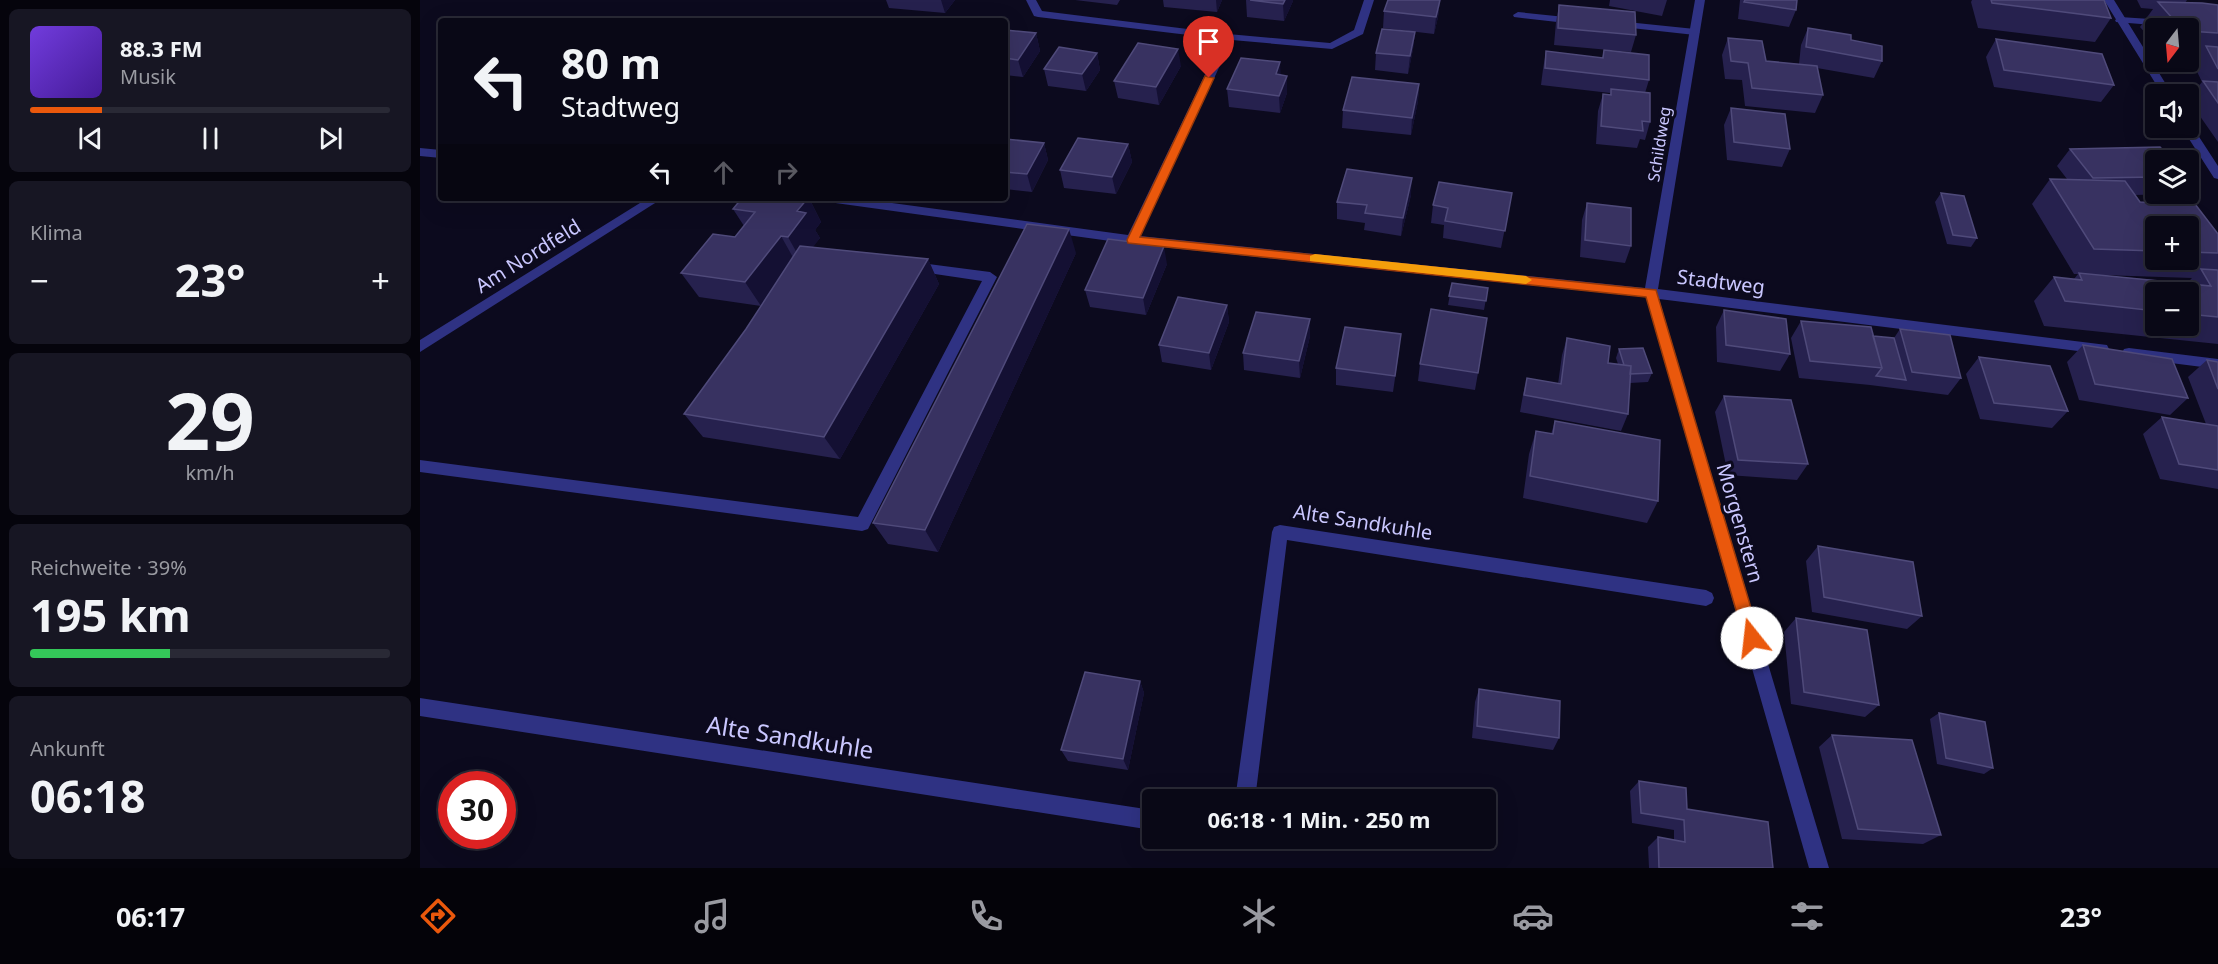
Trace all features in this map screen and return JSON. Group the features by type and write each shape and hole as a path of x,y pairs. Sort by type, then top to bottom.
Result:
{"street":[{"path":"1031,0 1038,14 1228,37 1332,46 1359,32 1369,0"},
{"name":"Schildweg","path":"1651,293 1700,0"},
{"path":"2109,0 2161,84"},
{"path":"1518,15 1589,22"},
{"path":"2120,20 2145,22"},
{"path":"1600,23 1695,32"},
{"path":"1132,240 1228,37"},
{"path":"2194,138 2218,175"},
{"path":"420,152 438,154"},
{"name":"Am Nordfeld","path":"420,347 652,201"},
{"name":"Stadtweg","path":"847,201 1132,240 1651,293 2218,364"},
{"path":"420,466 862,524 990,277 901,265"},
{"name":"Morgenstern","path":"1651,293 1819,868"},
{"name":"Alte Sandkuhle","path":"1246,789 1281,532 1706,598"},
{"name":"Alte Sandkuhle","path":"420,707 1142,818"}],"building":[{"path":"1250,0 1285,0 1283,4"},
{"path":"1388,0 1440,0 1436,17 1384,11"},
{"path":"1745,0 1797,0 1796,10 1744,2"},
{"path":"1991,0 2104,0 2111,18 1992,3"},
{"path":"2158,2 2218,5 2218,33 2199,32 2199,18 2172,18"},
{"path":"1559,5 1635,12 1636,35 1558,28"},
{"path":"1808,28 1851,35 1851,40 1882,46 1882,61 1806,47"},
{"path":"1382,29 1415,32 1410,56 1376,53"},
{"path":"1008,30 1036,33 1018,60 1008,58"},
{"path":"1728,38 1762,41 1766,61 1817,66 1823,95 1752,88 1748,63 1731,61"},
{"path":"1996,39 2102,54 2114,85 2004,70"},
{"path":"1138,43 1178,49 1156,87 1114,81"},
{"path":"2206,46 2218,47 2218,69"},
{"path":"1059,47 1097,53 1082,74 1044,69"},
{"path":"1604,50 1649,55 1649,80 1545,68 1546,51 1603,58"},
{"path":"1241,58 1280,62 1276,74 1287,76 1279,96 1227,89"},
{"path":"1352,77 1419,84 1412,118 1343,110"},
{"path":"2203,81 2218,82 2218,103"},
{"path":"1611,89 1650,93 1650,122 1642,121 1643,131 1601,126 1603,94 1611,95"},
{"path":"1731,108 1785,114 1790,149 1734,142"},
{"path":"1078,138 1128,144 1112,177 1060,170"},
{"path":"1008,139 1044,143 1027,174 1008,172"},
{"path":"2160,147 2163,150 2145,150 2145,177 2093,178 2070,149"},
{"path":"1347,169 1412,178 1403,218 1365,213 1367,205 1337,202"},
{"path":"2050,179 2125,181 2140,202 2145,204 2195,204 2218,234 2218,253 2199,252 2199,216 2145,216 2145,251 2094,249"},
{"path":"1439,182 1512,193 1505,231 1445,221 1448,208 1433,205"},
{"path":"1941,193 1964,196 1977,238 1953,235"},
{"path":"740,201 805,201 797,211 806,213 788,237 781,236 745,282 681,273 713,234 735,237 755,212 733,209"},
{"path":"1587,203 1631,208 1631,246 1585,240"},
{"path":"1027,224 1069,229 925,530 873,523"},
{"path":"1108,239 1164,246 1143,298 1085,290"},
{"path":"800,246 928,259 824,437 684,414 746,329"},
{"path":"2201,269 2218,270 2218,317 2199,315 2199,285 2211,286"},
{"path":"2079,273 2170,282 2145,282 2145,310 2065,301 2054,277 2082,280"},
{"path":"1452,283 1488,288 1486,301 1449,296"},
{"path":"1178,297 1227,305 1209,353 1159,345"},
{"path":"1431,309 1487,318 1478,373 1420,364"},
{"path":"1724,310 1786,319 1790,354 1726,345"},
{"path":"1256,312 1310,319 1299,361 1243,353"},
{"path":"1801,321 1871,327 1882,368 1810,361"},
{"path":"1345,327 1401,334 1395,376 1336,368"},
{"path":"1900,329 1950,335 1961,378 1912,372"},
{"path":"1873,336 1894,338 1906,380 1876,376 1882,368"},
{"path":"1567,338 1610,346 1608,363 1631,366 1628,414 1524,395 1527,378 1561,384"},
{"path":"2083,345 2172,359 2188,398 2095,384"},
{"path":"1643,348 1652,373 1630,374 1631,366 1624,365 1619,349"},
{"path":"1979,357 2050,366 2068,411 1994,403"},
{"path":"2207,360 2218,362 2218,389"},
{"path":"1724,396 1791,400 1808,464 1738,460"},
{"path":"2162,417 2218,426 2218,470 2179,464"},
{"path":"1555,421 1660,440 1658,501 1530,476 1536,431 1553,434"},
{"path":"1818,546 1913,562 1922,616 1824,597"},
{"path":"1796,618 1867,630 1879,705 1804,692"},
{"path":"1085,672 1140,681 1123,759 1061,750"},
{"path":"1479,689 1560,701 1559,738 1477,726"},
{"path":"1939,713 1985,722 1993,768 1946,758"},
{"path":"1832,735 1912,740 1941,835 1858,829"},
{"path":"1639,781 1686,788 1687,809 1768,822 1773,868 1659,868 1658,837 1685,842 1684,820 1641,813"}],"slow traffic":[{"path":"1315,259 1526,280"}],"route":[{"path":"1209,78 1132,240 1651,293 1752,638"}]}
